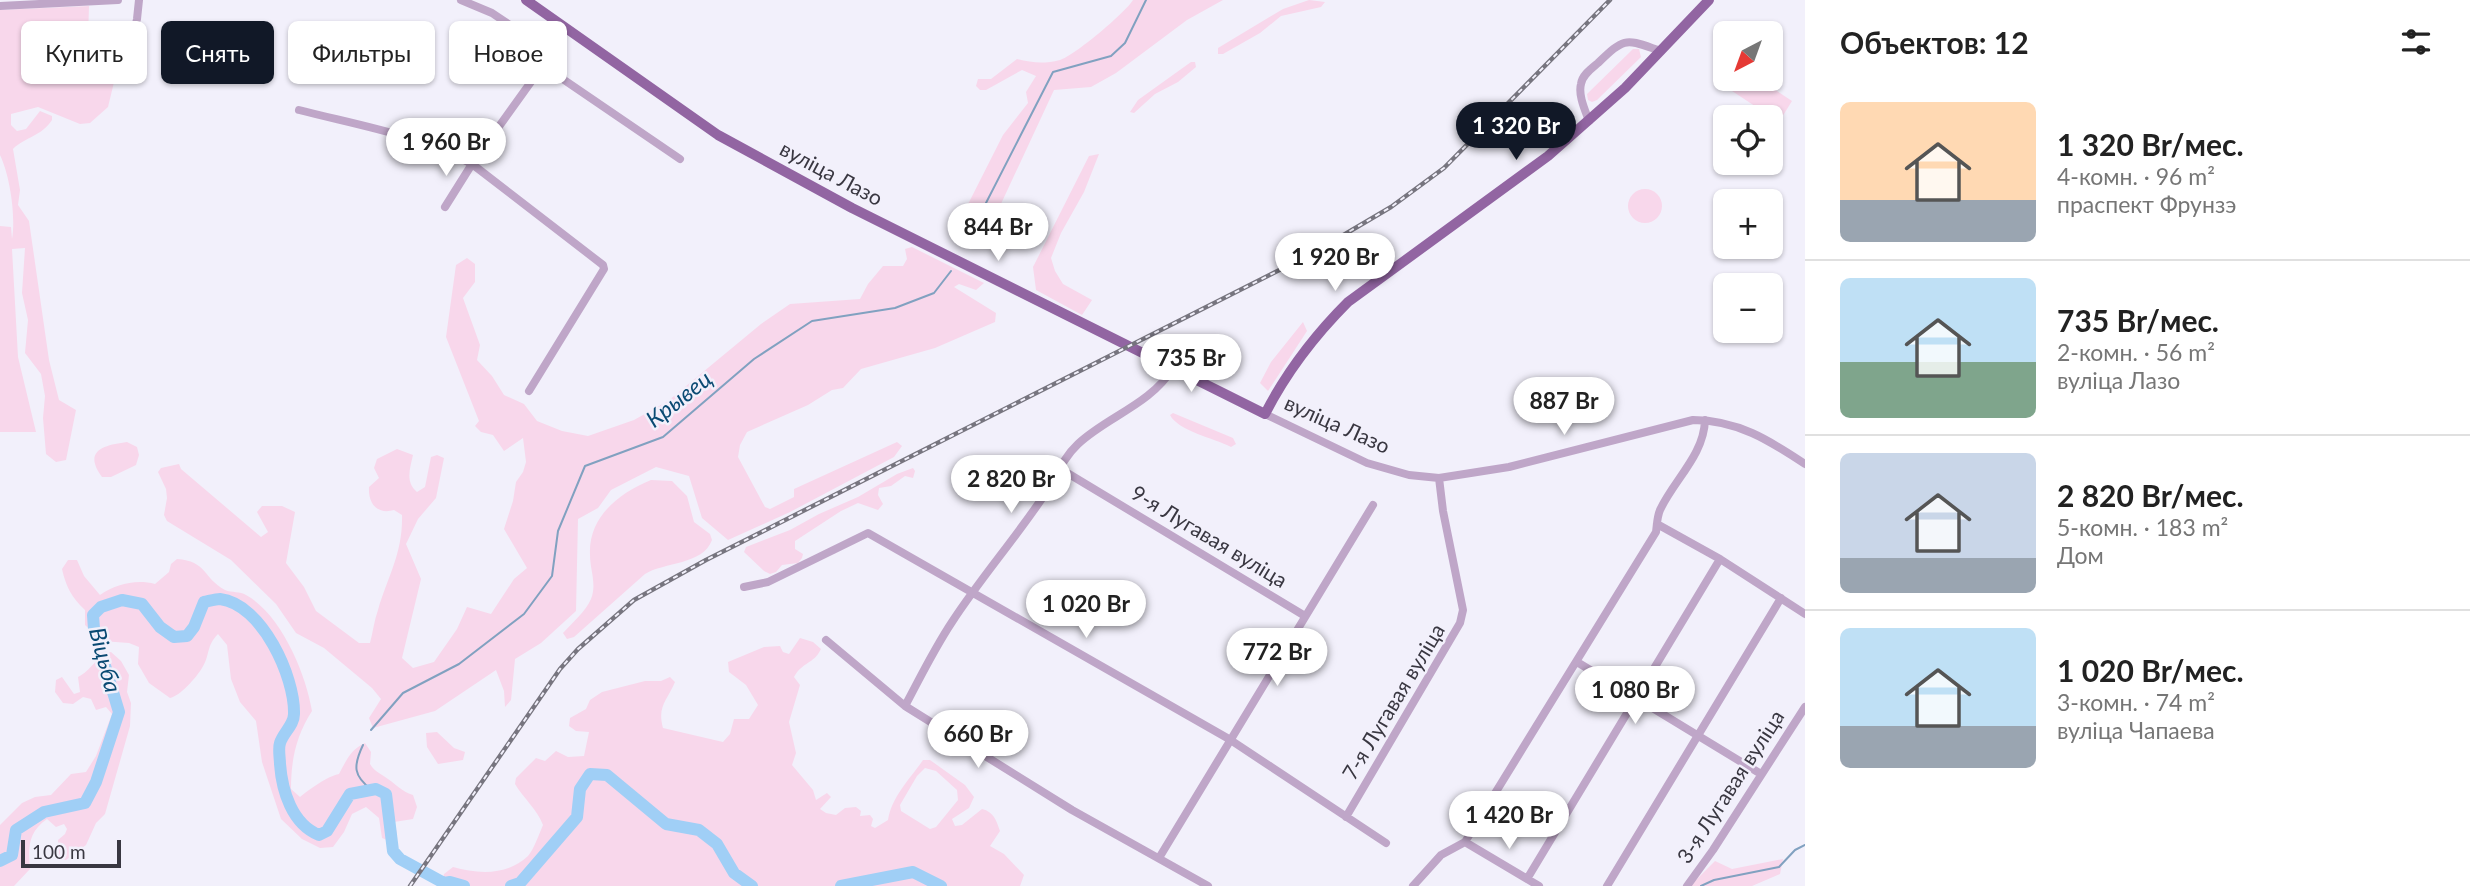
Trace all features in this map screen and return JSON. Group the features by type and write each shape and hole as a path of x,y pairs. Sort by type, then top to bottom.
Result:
{"main road":[{"name":"вуліца Лазо","path":"526,0 718,135 742,149 852,208 1265,414"},
{"path":"1265,414 1302,353 1348,302 1500,193 1589,121 1709,0"}],"street":[{"path":"6,4 118,0"},
{"path":"137,21 139,0"},
{"path":"461,0 504,21"},
{"path":"1589,121 1581,96 1581,82 1585,75 1618,43 1633,42 1661,51"},
{"path":"567,82 680,159"},
{"path":"445,207 529,84"},
{"path":"299,110 429,143 472,164 603,264 604,268 529,391"},
{"path":"905,706 950,625 1077,445 1106,423 1134,408 1163,383 1173,368"},
{"name":"вуліца Лазо","path":"1265,414 1367,463 1409,475 1439,478 1482,473 1676,423 1705,420 1736,425 1751,431 1805,464"},
{"path":"1413,886 1441,855 1465,842 1656,533 1659,512 1702,439 1705,420"},
{"name":"9-я Лугавая вуліца","path":"1059,468 1305,616"},
{"name":"7-я Лугавая вуліца","path":"1346,817 1460,623 1463,610 1439,478"},
{"path":"1158,858 1373,505"},
{"path":"1657,524 1720,559 1805,614"},
{"path":"744,587 768,582 868,533 1229,739 1386,843"},
{"path":"1527,879 1720,559"},
{"path":"1606,886 1781,598"},
{"path":"826,640 905,706 1002,768 1208,886"},
{"path":"1577,662 1761,774"},
{"name":"3-я Лугавая вуліца","path":"1687,886 1805,708"},
{"path":"1465,842 1539,886"}],"shaded area":[{"path":"1133,0 1223,0 1187,20 1116,73 1091,87 1054,90 1000,206 983,224 975,245 962,237 956,228 1003,135 1028,103 1026,92 1036,76 1022,70 986,90 980,90 976,86 978,79 991,79 1017,59 1044,62 1067,57 1099,33"},
{"path":"1309,0 1325,2 1321,7 1281,16 1260,33 1223,54 1218,54 1218,48 1283,9"},
{"path":"89,6 89,21 21,21 21,84 114,84 108,107 90,123 80,124 38,107 11,114 11,125 17,131 26,129 40,111 52,116 52,120 43,130 13,149 20,190 18,205 29,221 49,360 59,400 76,410 66,460 56,462 46,454 43,418 45,396 41,374 25,353 28,320 22,293 25,248 12,249 18,357 36,432 0,432 0,226 11,227 12,239 13,208 0,155 0,10"},
{"path":"1633,49 1639,49 1641,57 1597,100 1588,100 1587,94"},
{"path":"1191,62 1195,62 1196,67 1178,82 1155,94 1134,113 1130,112 1138,100"},
{"path":"1732,91 1777,91 1792,101 1783,116 1783,105 1753,105"},
{"path":"1099,154 1084,192 1061,233 1051,258 1063,284 1092,300 1082,315 1036,290 1033,267 1089,156"},
{"path":"1645,189 1657,194 1662,206 1657,218 1645,223 1633,218 1628,206 1633,194"},
{"path":"912,247 984,283 976,290 959,284 954,287 996,313 995,322 935,348 861,369 843,388 832,390 808,405 747,432 740,445 738,457 765,507 770,509 794,497 794,489 897,442 902,446 894,457 790,512 728,540 702,518 689,476 656,467 611,490 598,508 578,519 576,611 541,643 515,659 511,700 505,707 504,691 496,670 435,711 373,728 369,718 381,699 372,688 324,648 296,633 276,604 231,560 167,521 164,515 166,489 158,472 161,468 179,464 181,469 261,537 268,532 257,512 262,506 282,506 295,512 286,563 304,587 316,611 359,643 370,643 402,529 402,515 394,510 378,509 370,498 369,487 379,478 374,468 377,459 397,449 413,455 410,480 417,492 425,487 431,457 437,455 444,458 436,498 418,519 406,544 421,579 402,658 413,668 434,662 457,629 467,607 491,614 514,579 527,568 504,529 516,482 526,462 523,438 504,451 493,435 481,432 475,426 479,421 446,337 456,265 467,258 475,264 475,282 463,298 480,345 477,360 492,376 504,395 524,404 537,421 562,431 588,436 634,420 668,401 761,324 790,304 860,299 883,266 903,266 907,259 905,249"},
{"path":"1303,322 1307,331 1268,391 1260,383 1271,362"},
{"path":"1173,413 1233,438 1236,444 1231,447 1188,430 1174,421 1170,415"},
{"path":"127,442 137,447 139,455 136,465 111,477 102,477 96,468 95,455 104,447"},
{"path":"913,468 913,478 905,476 891,486 879,488 878,495 883,504 878,510 858,503 795,541 795,549 803,554 798,563 782,565 770,574 744,552 746,547 790,530"},
{"path":"651,480 672,481 687,496 694,522 710,534 712,540 707,548 692,559 645,574 574,637 567,639 563,633 586,608 593,593 590,555 594,529 617,499"},
{"path":"177,559 194,563 225,590 244,594 259,604 281,630 290,646 304,680 312,711 296,748 291,789 300,797 324,780 339,774 352,752 365,743 371,752 370,764 374,769 413,795 417,807 413,819 394,822 397,833 387,840 382,838 379,818 366,807 352,814 333,847 320,848 302,839 281,819 262,762 256,721 240,702 231,679 227,645 218,634 199,672 183,690 170,698 149,683 138,664 139,647 129,643 102,641 85,625 85,610 70,592 62,569 68,560 77,560 84,576 100,595 126,583 155,584 169,572 171,564"},
{"path":"800,638 813,642 821,649 794,677 800,685 789,722 796,753 792,765 813,790 816,800 827,793 831,797 820,809 836,815 845,808 856,807 861,811 860,816 870,815 873,819 871,826 875,828 888,820 897,795 923,760 930,760 965,785 974,797 969,808 952,819 955,826 962,825 982,809 994,817 1000,831 990,846 1004,854 1024,875 1020,886 441,886 444,874 453,867 492,872 520,863 528,856 543,825 515,784 516,778 536,758 545,761 556,751 568,757 584,756 589,732 576,731 569,726 570,718 586,709 590,700 602,692 670,677 675,682 662,709 663,728 723,742 730,734 734,719 749,719 758,705 746,685 729,672 728,662 764,647 780,646 783,652 789,654","holes":["925,768 936,771 957,790 958,800 936,827 930,829 901,811 900,805 917,776"]},
{"path":"111,652 121,661 129,675 127,692 131,703 130,726 105,814 96,823 86,845 66,860 59,859 58,840 67,829 64,824 56,827 47,819 33,835 29,854 30,869 14,886 0,886 0,825 22,803 35,797 51,795 71,774 86,772 96,756 112,714 106,707 96,710 91,699 83,697 73,704 63,703 55,692 56,680 62,677 74,694 80,692 78,677 102,656"},
{"path":"437,732 454,748 465,752 463,760 438,764 427,747 426,733"},
{"path":"1783,859 1780,874 1752,886 1690,886 1715,861 1732,869"}],"waterway":[{"name":"Крывец","path":"965,244 1053,72 1111,56 1125,43 1146,0"},
{"name":"Крывец","path":"371,730 403,693 459,664 524,614 552,576 558,531 585,466 663,437 754,359 812,321 895,308 934,293 951,271"},
{"name":"Віцьба","path":"0,861 12,855 16,830 44,812 85,803 96,782 119,712 94,629 93,615 101,607 122,600 142,604 160,627 174,637 187,636 194,627 204,602 220,599 235,604 262,628 273,644 289,681 294,714 281,739 279,754 286,795 295,815 319,835 327,831 350,794 376,789 386,794 393,851 400,859 444,883 464,886"},
{"name":"Крывец","path":"363,745 356,765 361,780 372,790"},
{"name":"Віцьба","path":"511,886 520,883 577,817 580,789 590,774 607,775 666,824 699,830 717,844 734,873 752,886"},
{"path":"1701,886 1714,880 1779,867 1795,850 1805,845"},
{"name":"Віцьба","path":"841,886 913,872 941,886"}],"railway":[{"path":"410,886 560,669 578,649 634,600 706,560 1313,253 1391,207 1444,168 1610,0"}]}
